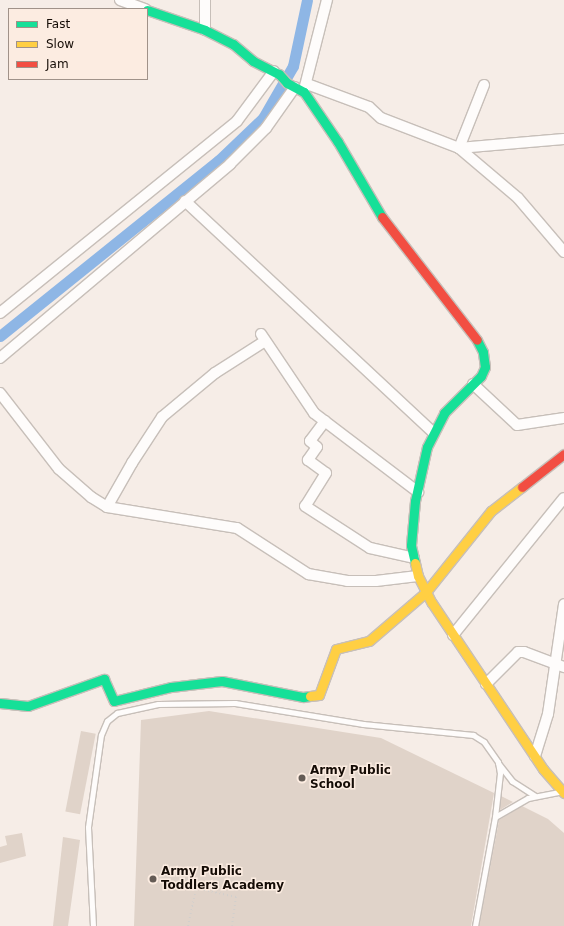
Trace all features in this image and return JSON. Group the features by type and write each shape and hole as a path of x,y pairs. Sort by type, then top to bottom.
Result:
{"street":[{"path":"120,0 143,8"},
{"path":"205,0 206,30"},
{"path":"0,358 230,164 266,128 298,87 327,0"},
{"path":"148,10 206,30 233,44 252,61 277,73 298,87 369,107 381,118 459,148 518,198 564,252"},
{"path":"0,313 238,121 277,73"},
{"path":"459,148 484,85"},
{"path":"298,87 338,142 362,187 389,228 450,302 477,340 483,352 485,366 481,376 444,413 426,447 415,501 412,545 414,558 418,576 426,592 453,635 535,756 563,792"},
{"path":"459,148 564,139"},
{"path":"185,201 434,433"},
{"path":"107,507 132,463 162,417 215,373 263,338 314,413 418,492"},
{"path":"474,384 517,425 564,418"},
{"path":"0,394 59,469 91,497 107,507 237,528 255,536 308,574 347,580 376,581 418,576"},
{"path":"325,421 310,441 317,447 308,460 326,473 305,506 370,548 414,558"},
{"path":"0,703 28,706 104,679 114,701 171,687 222,680 303,697 319,695 336,649 369,641 426,592 491,511 564,454"},
{"path":"453,635 564,498"},
{"path":"535,756 548,714 559,666 564,604"},
{"path":"486,684 518,652 524,652 559,666"}],"lane":[{"path":"93,926 88,827 101,735 107,721 116,713 158,704 190,702 262,706 363,724 460,732 484,742 512,781 535,796"},
{"path":"475,926 495,817 500,773 498,762"},
{"path":"495,817 528,798 563,792"}],"path":[{"path":"188,926 196,888 236,897 232,926"}],"building":[{"name":"Army Public School","path":"209,711 381,738 494,793 471,926 134,926 141,720"},
{"path":"81,731 96,734 80,814 65,811"},
{"path":"501,796 513,802 500,810"},
{"path":"522,806 548,819 564,833 564,926 479,926 499,820"},
{"path":"22,833 26,856 0,863 0,847 7,845 5,836"},
{"path":"63,837 80,840 68,926 53,926"}],"waterway":[{"path":"0,336 218,161 263,118 293,66 307,0"}],"traffic: fast":[{"path":"148,10 205,30 233,44 253,61 279,74 287,83 304,92 338,142 382,217"},
{"path":"415,563 411,545 415,501 427,447 444,413 481,376 485,367 483,352 477,340"},
{"path":"0,703 28,706 104,679 114,701 171,687 222,681 303,697 310,696"}],"traffic: slow":[{"path":"310,696 319,695 336,649 369,641 426,592 491,511 522,487"},
{"path":"415,563 418,576 432,603 543,769 564,793"}],"traffic: jam":[{"path":"382,217 477,340"},
{"path":"522,487 564,454"}],"place":[{"name":"Army Public School","path":"302,778"},
{"name":"Army Public Toddlers Academy","path":"153,879"}]}
